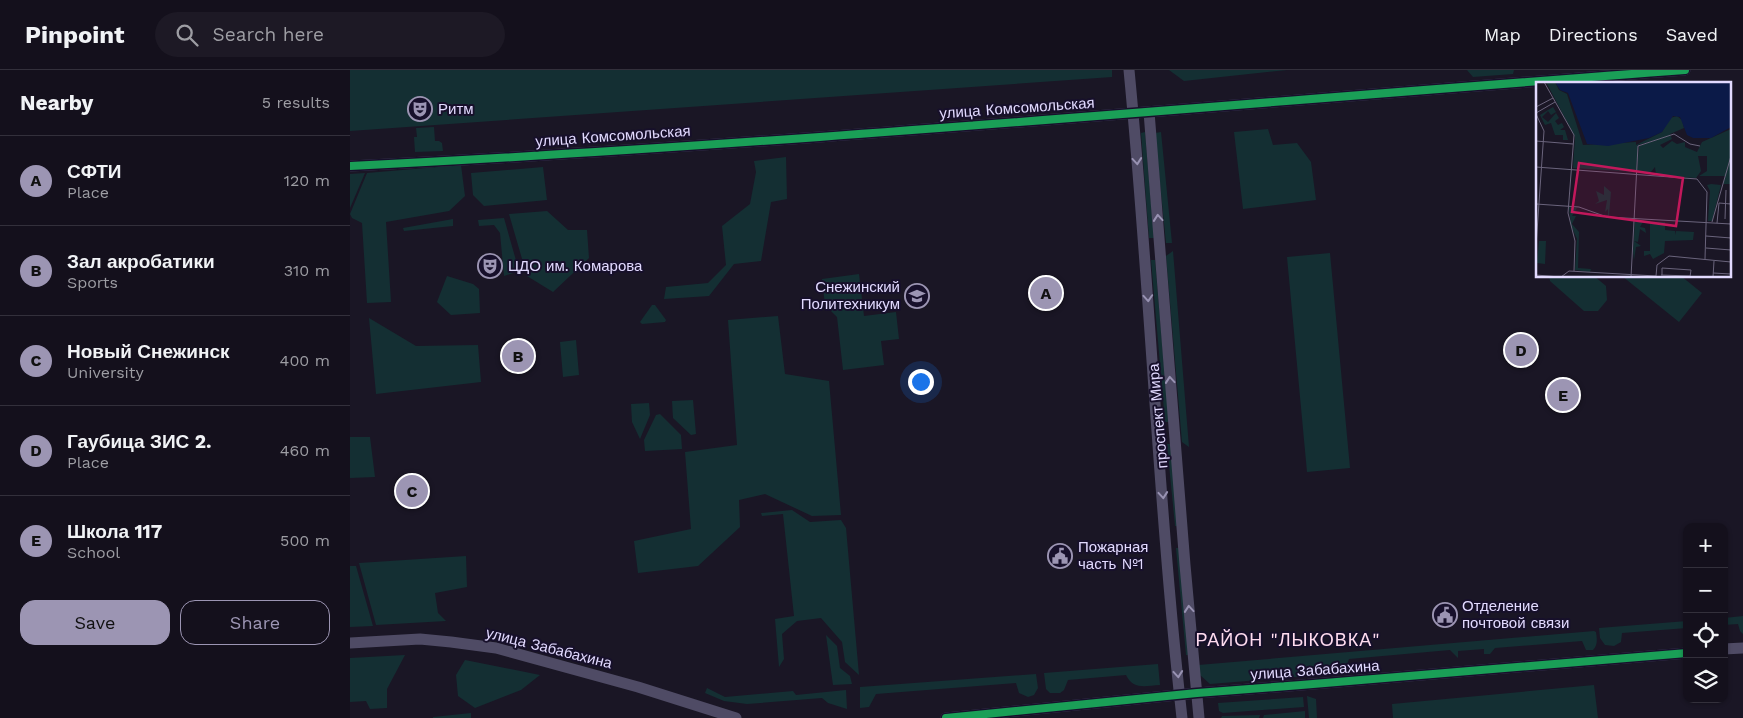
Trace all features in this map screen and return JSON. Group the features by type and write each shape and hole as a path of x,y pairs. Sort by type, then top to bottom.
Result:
{"street":[{"name":"проспект Мира","path":"1129,70 1182,718"},
{"name":"улица Комсомольская","path":"350,166 888,132 1684,70"},
{"name":"проспект Мира","path":"1149,112 1199,718"},
{"path":"1145,250 1160,248"},
{"path":"1157,430 1174,429"},
{"path":"1166,538 1183,537"},
{"name":"улица Забабахина","path":"350,644 420,639 496,648 638,687 736,718"},
{"path":"1728,649 1743,648"},
{"name":"улица Забабахина","path":"946,718 1180,694 1301,686 1683,653"}],"green space":[{"path":"350,70 1112,70 1112,77 350,131"},
{"path":"1169,70 1287,70 1184,81"},
{"path":"1467,70 1514,70 1513,74 1473,77"},
{"path":"434,127 435,141 442,143 443,151 415,152 414,137 417,137 416,128"},
{"path":"1268,129 1273,145 1297,143 1311,162 1316,200 1243,209 1234,132"},
{"path":"1145,132 1154,238 1149,238 1141,133"},
{"path":"1161,132 1172,243 1166,243 1155,133"},
{"path":"786,157 787,199 771,202 761,261 734,264 709,296 664,299 666,287 708,283 726,265 722,226 750,204 756,172 754,161"},
{"path":"461,165 465,196 449,211 386,222 391,302 367,303 362,223 352,218 350,214 367,173"},
{"path":"543,167 547,200 484,206 473,195 471,173"},
{"path":"365,173 350,208 350,174"},
{"path":"547,211 568,230 587,230 589,258 553,292 527,276 509,214"},
{"path":"504,218 519,271 504,276 500,233 494,225 479,226 478,220"},
{"path":"453,219 453,226 404,231 403,228"},
{"path":"1173,251 1189,447 1182,442 1166,256"},
{"path":"1330,253 1350,468 1307,472 1287,257"},
{"path":"1151,260 1155,260 1169,422 1165,422"},
{"path":"859,274 864,316 896,312 899,339 881,341 884,365 843,370 837,317 825,305 822,279"},
{"path":"447,276 473,284 479,289 480,313 451,315 437,302"},
{"path":"1549,278 1596,278 1606,286 1607,300 1598,311 1584,311 1550,281"},
{"path":"1624,278 1683,278 1702,293 1679,322"},
{"path":"652,305 655,305 666,320 665,322 642,324 640,322"},
{"path":"778,316 785,374 829,381 841,515 812,516 765,494 739,500 740,527 698,566 638,573 634,541 691,529 685,452 737,445 728,320"},
{"path":"369,318 416,346 478,345 481,382 376,394"},
{"path":"576,340 579,375 563,377 560,342"},
{"path":"693,400 696,434 691,435 673,418 672,401"},
{"path":"649,403 650,415 640,439 632,422 631,404"},
{"path":"660,414 681,435 682,449 645,451 644,440 656,415"},
{"path":"350,437 370,437 375,477 350,478"},
{"path":"1167,444 1171,444 1179,526 1175,526"},
{"path":"792,510 810,522 841,520 846,528 859,675 845,662 842,642 821,618 797,621 782,634 784,659 779,667 775,619 794,616 783,514 762,516 761,513"},
{"path":"1176,548 1180,548 1189,655 1186,655"},
{"path":"466,556 467,587 435,593 438,613 446,621 376,625 359,563"},
{"path":"350,566 356,566 373,626 350,627"},
{"path":"1743,616 1743,634 1738,624 1728,625 1728,618"},
{"path":"1683,621 1683,628 1622,633 1621,642 1614,646 1605,645 1600,638 1599,628"},
{"path":"1596,632 1597,642 1593,650 1586,650 1582,641 1495,648 1490,654 1484,654 1484,649 1458,651 1458,658 1450,650 1349,659 1344,673 1210,684 1200,675 1198,665"},
{"path":"826,635 837,646 840,668 850,676 852,684 833,685"},
{"path":"405,655 387,689 387,708 370,709 366,701 350,702 350,658"},
{"path":"465,660 540,675 521,690 475,708 458,696 456,675"},
{"path":"1158,664 1160,685 1136,685 1126,675 1068,680 1064,690 1060,693 1050,693 1046,689 1044,673"},
{"path":"1036,674 1038,688 1034,695 1028,697 1019,693 1016,683 876,694 869,707 860,708 860,687"},
{"path":"1594,685 1598,718 1393,718 1392,704"},
{"path":"707,688 725,697 793,691 796,695 846,690 847,709 828,703 822,698 747,704 724,701 705,693"},
{"path":"1307,696 1316,699 1317,718 1309,718"},
{"path":"1303,697 1304,707 1223,713 1219,711 1218,703"},
{"path":"1305,711 1305,718 1263,718 1264,715"},
{"path":"471,713 471,718 433,718 433,717"},
{"path":"1260,715 1259,718 1221,718 1222,716"}],"cycle path":[{"path":"350,166 851,135 1685,70"},
{"path":"946,718 1197,693 1683,653"}],"place":[{"name":"Ритм","path":"420,109"},
{"name":"ЦДО им. Комарова","path":"490,266"},
{"name":"СФТИ","path":"1046,293"},
{"name":"Снежинский Политехникум","path":"917,296"},
{"name":"Гаубица ЗИС 2.","path":"1521,350"},
{"name":"Зал акробатики","path":"518,356"},
{"name":"Школа 117","path":"1563,395"},
{"name":"Новый Снежинск","path":"412,491"},
{"name":"Пожарная часть №1","path":"1060,556"},
{"name":"Отделение почтовой связи","path":"1445,615"}],"district":[{"name":"РАЙОН \"ЛЫКОВКА\"","path":"1288,640"}]}
